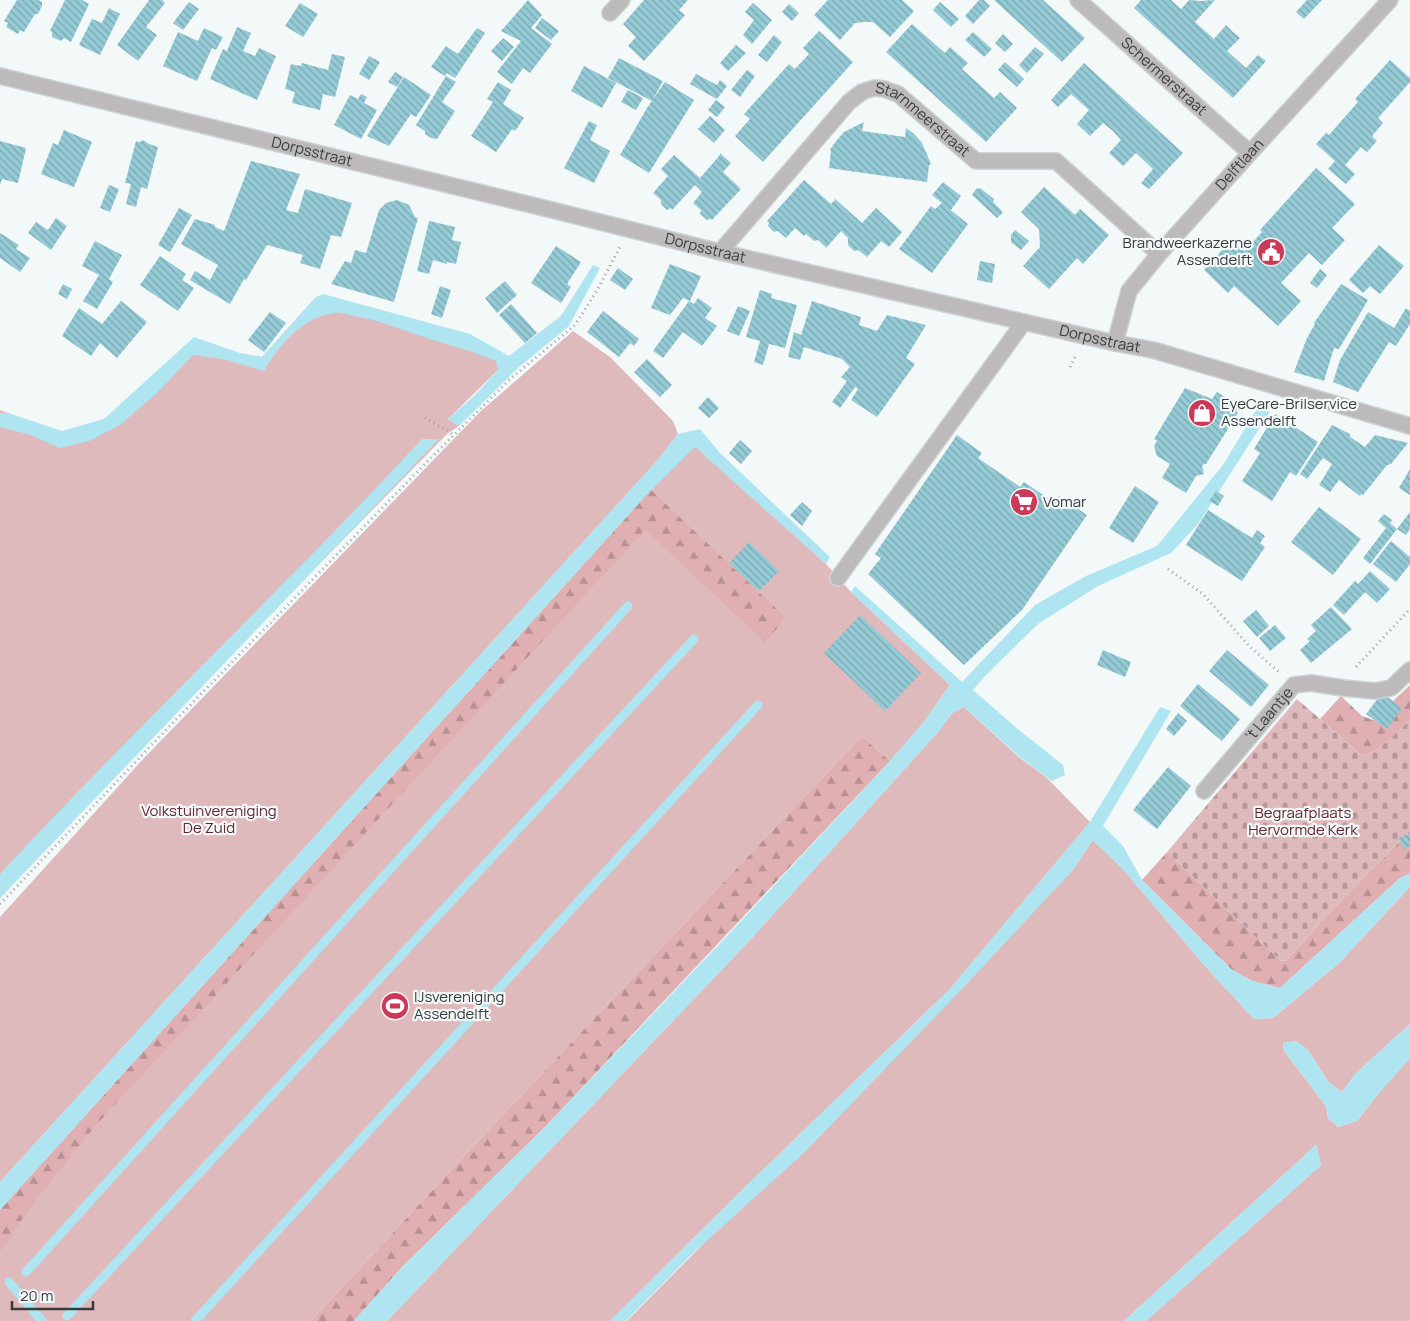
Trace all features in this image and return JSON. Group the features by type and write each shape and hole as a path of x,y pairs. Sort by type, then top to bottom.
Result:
{"street":[{"path":"610,13 622,0"},
{"name":"Schermerstraat","path":"1078,0 1250,153"},
{"name":"Delftlaan","path":"1115,343 1129,290 1159,254 1390,0"},
{"name":"Dorpsstraat","path":"0,76 720,252 1115,343 1153,350 1410,426"},
{"name":"Starnmeerstraat","path":"720,252 849,102 862,92 874,88 898,94 976,160 1056,161 1159,254"},
{"path":"838,578 1024,322"},
{"name":"'t Laantje","path":"1204,791 1294,685 1311,683 1375,691 1391,688 1410,670"}],"path":[{"path":"0,904 173,722 454,435 509,380 575,325 607,271"},
{"path":"425,418 454,435"},
{"path":"1168,569 1203,594 1250,647 1294,685"},
{"path":"1354,668 1410,610"}],"green space":[{"path":"316,297 471,337 497,361 498,370 448,419 459,426 447,434 156,730 0,898 0,410 58,432 94,424 119,411 195,339 235,353 262,357"},
{"name":"Volkstuinvereniging De Zuid","path":"573,331 610,357 673,421 678,434 656,462 0,1182 0,917 144,758 481,411"},
{"name":"IJsvereniging Assendelft","path":"695,446 826,564 851,592 950,685 923,723 890,761 862,736 464,1156 311,1321 0,1321 0,1210 651,490"},
{"path":"651,490 784,616 781,624 765,642 645,530 97,1124 33,1203 0,1252 0,1210"},
{"path":"1410,685 1410,720 1388,741 1369,754 1362,756 1320,719 1341,696 1362,716 1373,720"},
{"name":"Begraafplaats Hervormde Kerk","path":"1297,699 1362,756 1382,746 1410,720 1410,831 1326,916 1287,960 1281,961 1167,852"},
{"path":"964,707 1020,758 1046,777 1090,822 949,990 610,1321 387,1321 751,939 939,731 952,713"},
{"path":"862,736 890,761 546,1126 403,1266 354,1321 311,1321 464,1156"},
{"path":"1410,831 1410,873 1400,878 1280,988 1252,981 1231,969 1142,880 1167,852 1281,961 1287,960 1326,916"},
{"path":"1093,840 1123,869 1204,965 1254,1019 1273,1018 1339,963 1410,887 1410,1024 1356,1073 1342,1092 1329,1083 1308,1050 1296,1041 1283,1043 1284,1051 1326,1106 1328,1118 1338,1127 1357,1121 1410,1058 1410,1321 1146,1321 1321,1165 1316,1145 1124,1321 627,1321 1072,871"}],"water":[{"path":"593,265 600,268 569,326 519,367 459,426 448,419 475,395 498,370 496,361 381,322 337,313 312,320 293,333 277,351 264,371 223,359 193,355 157,393 120,425 89,441 60,448 31,435 0,427 0,413 8,413 62,431 104,419 194,337 240,353 262,357 316,297 323,294 470,334 509,356 561,316"},
{"path":"1258,407 1270,412 1198,524 1171,553 1098,586 1038,624 973,690 1063,765 1065,775 1052,781 1021,758 964,707 952,713 939,731 751,939 387,1321 354,1321 403,1266 546,1126 727,936 890,761 923,723 950,685 851,592 855,586 962,682 1035,605 1086,576 1157,546 1223,465"},
{"path":"700,429 720,453 830,557 826,564 695,447 651,490 0,1210 0,1182 656,462 678,434"},
{"path":"422,439 439,439 0,898 0,874 104,764 318,549"},
{"path":"1160,707 1171,711 1103,826 1123,846 1142,880 1231,969 1252,981 1280,988 1400,878 1410,873 1410,887 1339,963 1273,1018 1254,1019 1204,965 1123,869 1093,840 1072,871 963,988 806,1151 690,1256 626,1321 610,1321 949,990 1090,822"},
{"path":"1410,1024 1410,1058 1357,1121 1338,1127 1328,1118 1326,1106 1284,1051 1283,1043 1296,1041 1308,1050 1329,1083 1342,1092 1356,1073"},
{"path":"1316,1145 1321,1165 1146,1321 1124,1321"}],"building":[{"path":"17,0 38,0 42,2 38,14 35,14 24,32 20,30 18,34 6,27 8,23 4,21"},
{"path":"65,0 82,0 89,4 71,42 64,38 61,41 52,37 52,32 50,31"},
{"path":"149,0 162,0 165,3 146,27 157,35 138,61 117,45"},
{"path":"528,0 542,15 531,28 552,44 530,73 523,68 512,84 497,72 521,41 501,31"},
{"path":"644,0 688,0 679,10 685,15 644,61 628,46 636,37 623,24"},
{"path":"828,0 902,0 914,11 890,37 873,22 864,22 855,23 840,40 814,15"},
{"path":"979,0 984,0 990,6 973,24 965,16"},
{"path":"994,0 1043,0 1085,38 1062,62"},
{"path":"1141,0 1171,0 1181,9 1189,0 1215,0 1195,22 1214,39 1226,25 1240,38 1227,51 1246,68 1258,55 1266,61 1233,98 1134,8"},
{"path":"1307,0 1322,0 1304,19 1296,12"},
{"path":"189,2 199,9 183,30 173,23"},
{"path":"940,2 959,19 951,27 933,10"},
{"path":"300,3 318,14 303,37 285,26"},
{"path":"753,3 772,20 752,44 743,35 754,20 745,12"},
{"path":"789,4 799,13 792,21 782,12"},
{"path":"109,8 120,14 100,55 79,45 92,19 102,23"},
{"path":"542,18 559,31 551,40 535,28"},
{"path":"912,24 945,53 950,47 968,63 962,69 994,98 1000,92 1017,108 986,142 886,52"},
{"path":"237,27 251,33 243,51 255,56 259,48 276,56 257,100 210,79 223,49 227,51"},
{"path":"204,28 223,37 216,50 212,48 197,81 163,66 178,32 198,41"},
{"path":"477,28 485,33 455,78 447,73 445,76 431,67 446,46 458,54"},
{"path":"819,31 853,62 763,162 735,136 750,119 744,114 789,64 795,69 809,54 803,48"},
{"path":"973,32 992,49 984,57 965,40"},
{"path":"1003,34 1013,44 1005,52 995,43"},
{"path":"774,35 782,42 767,62 758,55"},
{"path":"503,38 514,47 502,61 491,51"},
{"path":"736,45 746,53 728,71 720,63"},
{"path":"1035,47 1044,54 1027,73 1019,65"},
{"path":"332,54 345,57 335,97 323,94 320,110 292,103 295,92 285,89 291,64 301,66 302,63 328,70"},
{"path":"369,56 380,62 369,80 359,74"},
{"path":"619,58 663,81 652,101 608,78"},
{"path":"1390,60 1410,78 1410,82 1378,118 1383,123 1372,136 1377,141 1367,152 1361,147 1345,165 1355,174 1346,184 1328,169 1335,161 1316,144 1326,133 1329,135 1358,102 1355,99"},
{"path":"1005,62 1024,79 1017,87 998,70"},
{"path":"1084,63 1183,153 1149,189 1141,183 1153,169 1136,153 1123,166 1109,153 1121,140 1113,131 1103,123 1090,136 1077,124 1089,110 1071,94 1058,107 1051,100"},
{"path":"584,66 616,83 602,108 571,91"},
{"path":"747,70 755,76 740,97 731,90"},
{"path":"395,72 403,77 397,87 388,82"},
{"path":"696,74 717,85 720,80 727,86 717,99 690,84"},
{"path":"446,76 456,82 442,102 455,111 437,139 431,138 416,125"},
{"path":"404,77 431,95 416,117 411,114 389,146 367,136"},
{"path":"498,82 511,90 503,104 524,118 515,131 512,129 496,152 471,136 493,102 487,99"},
{"path":"665,82 694,100 649,173 620,155 647,108"},
{"path":"628,90 643,98 636,110 621,102"},
{"path":"361,94 367,97 364,103 377,110 361,139 334,125 350,95 358,99"},
{"path":"716,100 725,107 717,117 708,110"},
{"path":"710,116 725,130 714,143 698,129"},
{"path":"589,121 597,125 590,140 610,151 594,183 564,168"},
{"path":"864,122 862,131 905,137 906,128 914,134 922,143 931,164 929,165 927,182 829,168 830,150 836,141 844,132"},
{"path":"64,130 92,142 74,187 41,174 53,143 58,145"},
{"path":"143,140 158,147 147,189 141,187 136,207 126,204 131,184 125,183 136,141 140,142"},
{"path":"0,141 26,148 18,183 2,179 0,185"},
{"path":"720,153 731,163 723,172 741,189 712,220 707,220 700,214 701,210 693,203 702,192 695,185 672,210 671,208 667,210 661,204 661,200 653,193 668,176 661,169 674,155 700,178"},
{"path":"251,161 300,174 286,210 298,213 305,189 352,203 341,237 331,235 320,269 300,263 303,255 267,245 230,304 190,280 195,271 210,280 218,265 181,244 195,219 215,225 215,227 224,231"},
{"path":"1316,168 1355,204 1332,228 1345,240 1322,265 1309,253 1281,283 1301,301 1278,326 1234,286 1228,293 1204,270 1232,239 1245,251 1262,232 1260,230"},
{"path":"804,180 831,204 835,200 834,198 862,223 876,208 902,232 889,247 881,241 867,257 858,250 854,251 848,245 848,238 841,231 827,247 828,249 818,240 814,241 806,234 804,236 795,228 786,238 778,231 774,232 768,226 769,222 767,221"},
{"path":"943,182 961,196 951,210 948,208 968,224 932,273 899,249 931,206 935,209 942,203 932,195"},
{"path":"109,185 119,189 110,212 100,208"},
{"path":"1044,187 1075,215 1080,209 1109,235 1083,264 1077,258 1049,289 1023,266 1040,247 1039,229 1021,212"},
{"path":"980,188 994,199 993,202 1003,212 997,218 972,195 976,189"},
{"path":"397,200 409,205 415,217 418,218 394,302 331,284 345,261 351,263 355,250 366,253 379,210 386,203"},
{"path":"179,208 192,215 170,252 158,245"},
{"path":"56,218 67,226 51,250 28,233 36,222 48,230"},
{"path":"429,221 455,227 452,240 461,242 456,264 447,262 447,264 433,260 429,274 417,271"},
{"path":"1015,230 1029,241 1021,250 1011,242 1011,235"},
{"path":"0,233 19,245 16,249 30,258 20,272 0,258"},
{"path":"95,241 122,255 109,279 113,282 97,309 83,301 99,275 82,266"},
{"path":"1379,245 1404,266 1380,294 1370,286 1363,293 1349,280"},
{"path":"556,246 581,262 567,284 571,287 561,303 531,283"},
{"path":"160,256 186,274 182,280 194,288 178,311 140,285"},
{"path":"980,261 995,264 992,283 977,280"},
{"path":"670,264 701,276 690,301 683,298 670,315 651,308"},
{"path":"618,268 633,279 625,290 610,280"},
{"path":"1320,269 1327,275 1317,288 1310,283"},
{"path":"505,281 517,295 497,313 485,298"},
{"path":"63,284 72,289 67,299 58,294"},
{"path":"1341,284 1368,300 1339,349 1334,348 1324,381 1294,372 1314,323"},
{"path":"440,286 451,290 442,318 431,314"},
{"path":"760,290 772,294 771,298 797,305 785,348 769,344 763,365 754,362 760,341 746,337"},
{"path":"698,298 712,308 705,318 717,326 702,346 683,332 663,358 653,351 689,301 694,304"},
{"path":"121,301 147,322 117,358 100,343 91,356 62,336 79,308 102,324"},
{"path":"812,301 861,317 859,325 877,331 887,315 926,325 906,358 915,364 877,417 851,400 858,389 855,387 840,408 832,402 847,381 841,377 850,367 842,359 804,347 800,360 788,357 794,332 801,335"},
{"path":"511,304 537,333 525,343 499,315"},
{"path":"738,306 750,311 739,336 727,331"},
{"path":"1406,308 1410,311 1410,324 1396,346 1389,342 1358,392 1333,382 1340,360 1368,312 1394,328"},
{"path":"603,311 639,339 634,346 630,343 619,357 587,332"},
{"path":"270,312 286,323 264,352 248,340"},
{"path":"647,359 672,385 660,397 634,372"},
{"path":"1185,388 1212,399 1217,392 1239,406 1236,411 1238,413 1206,464 1202,466 1204,474 1196,476 1186,493 1162,478 1170,464 1157,456 1154,446 1157,441 1154,439"},
{"path":"708,397 719,408 709,418 698,408"},
{"path":"1275,414 1318,442 1296,476 1290,472 1272,501 1242,481 1260,453 1254,449"},
{"path":"1332,425 1350,434 1350,437 1365,447 1375,435 1408,443 1363,495 1361,494 1360,496 1339,480 1330,492 1319,485 1332,464 1323,458 1307,479 1300,474"},
{"path":"957,435 982,453 978,458 1020,487 1024,482 1055,503 1059,496 1087,515 1022,610 964,665 868,574 881,558 875,554"},
{"path":"740,440 752,451 741,464 729,453"},
{"path":"1410,469 1410,495 1399,488"},
{"path":"1135,486 1159,502 1133,543 1109,528"},
{"path":"1216,491 1224,496 1218,506 1209,501"},
{"path":"802,502 812,511 802,526 790,515"},
{"path":"1319,507 1361,539 1333,575 1291,542"},
{"path":"1208,510 1252,538 1257,530 1265,536 1260,543 1265,547 1242,581 1186,545"},
{"path":"1410,512 1410,529 1406,535 1397,529"},
{"path":"1384,514 1392,520 1390,523 1397,529 1370,564 1363,558 1386,528 1378,521"},
{"path":"1391,541 1410,557 1410,564 1396,582 1373,564"},
{"path":"749,542 779,571 759,591 729,563"},
{"path":"1370,571 1390,589 1377,603 1365,592 1344,615 1333,605 1355,581 1358,584"},
{"path":"1331,607 1352,629 1311,663 1300,650 1310,641 1307,639 1316,631 1311,625"},
{"path":"1256,610 1269,626 1257,637 1243,621"},
{"path":"860,615 921,673 885,711 824,653"},
{"path":"1275,625 1286,638 1270,651 1259,638"},
{"path":"1103,650 1131,662 1125,677 1097,665"},
{"path":"1227,650 1269,685 1251,707 1209,671"},
{"path":"1198,684 1240,719 1222,741 1180,706"},
{"path":"1382,693 1402,708 1387,729 1366,714"},
{"path":"1178,713 1187,721 1174,736 1166,729"},
{"path":"1168,767 1191,786 1157,829 1133,810"},
{"path":"1410,833 1410,846 1404,849 1399,838"}],"waterway":[{"path":"26,1272 628,606"},
{"path":"67,1316 694,639"},
{"path":"195,1321 758,705"},
{"path":"9,1282 42,1321"}],"place":[{"name":"Brandweerkazerne Assendelft","path":"1271,252"},
{"name":"EyeCare-Brilservice Assendelft","path":"1202,413"},
{"name":"Vomar","path":"1024,502"},
{"name":"IJsvereniging Assendelft","path":"395,1006"}]}
